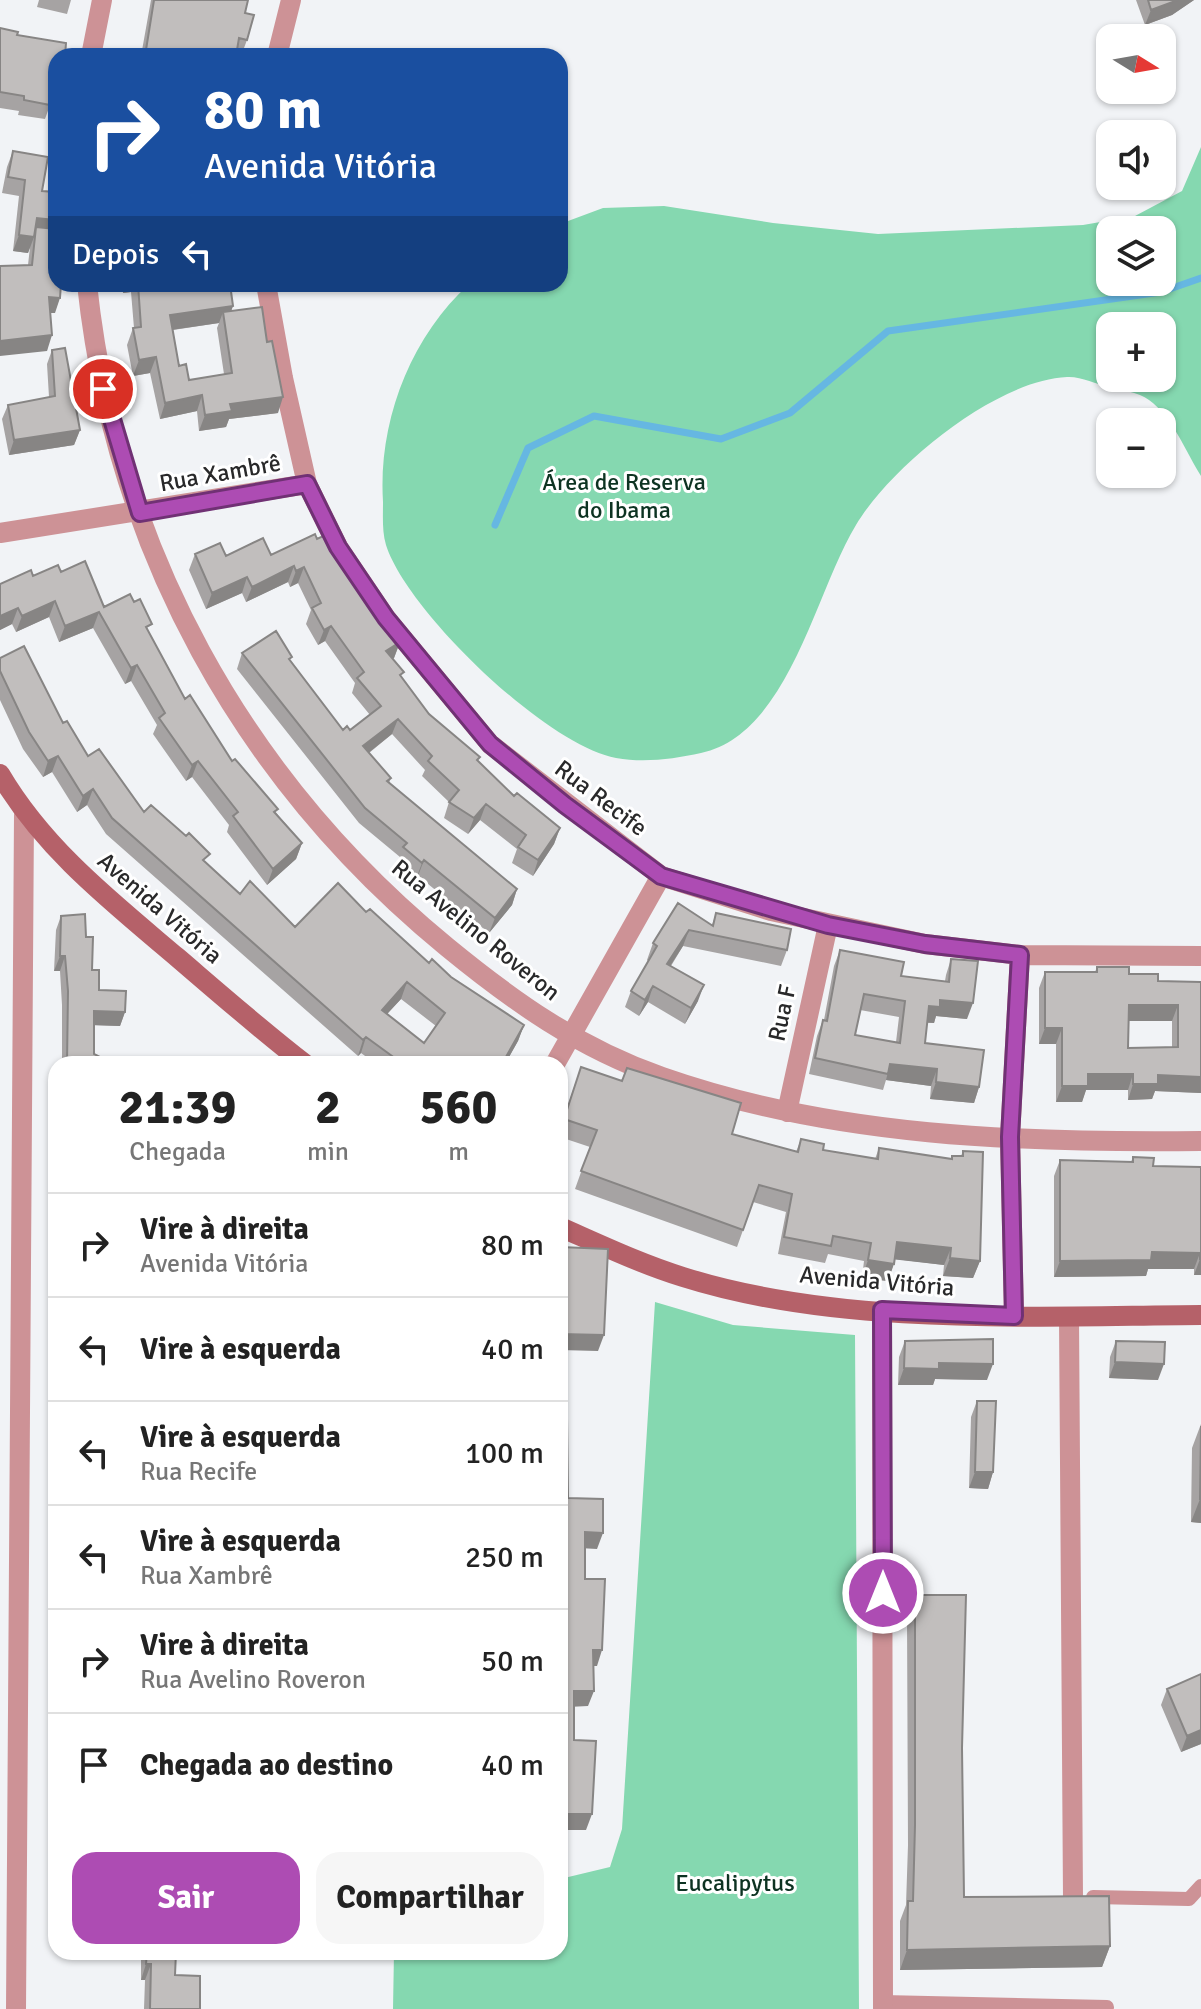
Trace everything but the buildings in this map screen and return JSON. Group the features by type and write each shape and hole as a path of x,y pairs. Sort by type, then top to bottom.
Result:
{"street":[{"path":"93,48 102,0"},
{"path":"279,48 291,0"},
{"name":"Rua Avelino Roveron","path":"88,292 103,389 140,513 185,626 250,736 292,793 371,880 488,980 569,1037 662,1077 787,1112 934,1133 1201,1141"},
{"name":"Rua Recife","path":"267,292 307,484 338,547 386,618 490,744 565,805 661,876 828,925 925,944 1020,955 1201,956"},
{"name":"Rua Xambrê","path":"0,533 307,484"},
{"name":"Avenida Vitória","path":"0,774 24,815 83,875 293,1056"},
{"path":"11,2002 9,1385 24,815"},
{"path":"559,1056 661,876"},
{"name":"Rua F","path":"787,1112 828,925"},
{"path":"1014,1316 1010,1137 1020,955"},
{"name":"Avenida Vitória","path":"568,1230 685,1278 754,1294 882,1310 1069,1317 1201,1315"},
{"path":"882,1310 883,2006"},
{"path":"1069,1317 1073,1897"}],"lane":[{"path":"1073,1897 1189,1899 1201,1886"},
{"path":"883,2006 1107,2007"}],"green space":[{"name":"Área de Reserva do Ibama","path":"1201,147 1201,476 1176,432 1176,408 1158,408 1131,392 1176,392 1176,312 1096,312 1096,383 1067,377 1039,382 1009,393 948,430 919,453 872,502 841,553 796,657 778,690 757,719 731,740 701,753 670,759 616,758 587,748 518,703 483,672 421,604 399,573 384,535 383,472 392,413 414,356 430,330 461,292 568,292 568,221 603,208 664,206 773,223 878,234 1096,223 1096,296 1176,296 1176,216 1135,216 1165,200 1176,200 1176,194 1182,191"},
{"name":"Eucalipytus","path":"655,1302 733,1325 855,1335 859,2009 393,2009 394,1960 568,1960 568,1877 610,1867 622,1829"}],"waterway":[{"path":"495,525 528,448 594,416 721,439 790,413 888,331 1161,292 1201,278"}],"route":[{"path":"103,389 124,469 140,513 307,484 338,547 386,618 431,677 490,744 565,805 661,876 711,894 828,925 925,944 1020,955 1010,1137 1014,1316 882,1310 883,1593"}]}
